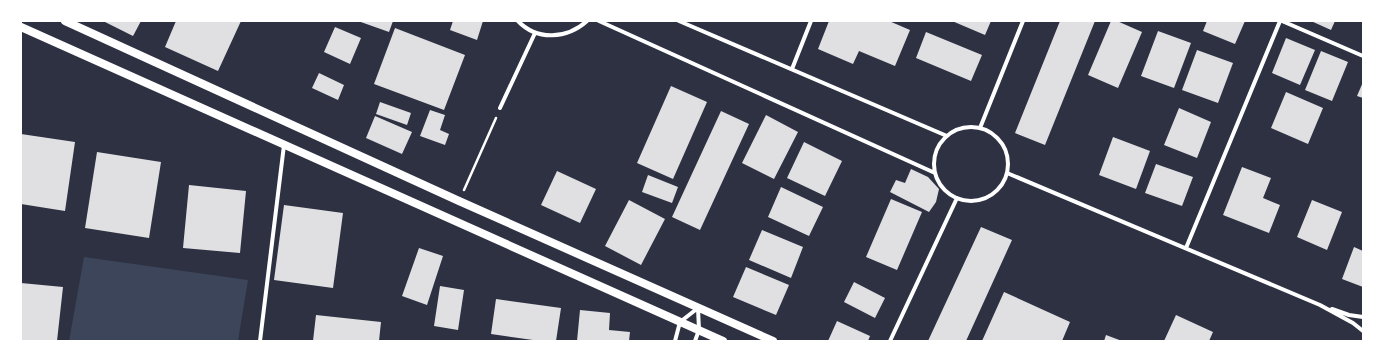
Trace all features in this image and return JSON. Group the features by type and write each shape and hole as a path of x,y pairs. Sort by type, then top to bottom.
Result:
{"main road":[{"path":"65,21 459,201 773,341"},
{"path":"21,27 723,341"}],"street":[{"path":"518,21 522,26 535,33 550,36 566,34 580,27 587,21"},
{"path":"599,21 936,173"},
{"path":"679,21 947,136"},
{"path":"792,69 811,21"},
{"path":"980,128 1023,21"},
{"path":"1186,248 1281,21 1363,56"},
{"path":"500,108 535,33"},
{"path":"967,127 980,128 994,135 1003,144 1008,160 1007,173 999,189 982,199 970,201 957,198 950,194 941,185 936,173 935,158 939,146 947,136 955,131 967,127"},
{"path":"260,341 284,145"},
{"path":"1007,173 1320,305 1349,315 1363,317"},
{"path":"890,341 957,198"},
{"path":"1320,305 1363,330"},
{"path":"675,341 680,322 698,308"},
{"path":"695,341 699,330 698,308"}],"path":[{"path":"459,201 500,108"}],"shaded area":[{"path":"84,257 248,280 238,341 69,341"}],"building":[{"path":"103,21 141,21 133,36"},
{"path":"176,21 241,21 218,71 165,47"},
{"path":"358,21 393,21 389,32"},
{"path":"453,21 483,21 477,40 450,30"},
{"path":"829,21 889,21 910,30 895,66 859,51 853,64 818,49"},
{"path":"952,21 991,21 985,35"},
{"path":"1060,21 1095,21 1045,145 1015,133"},
{"path":"1111,21 1117,21 1142,32 1118,88 1088,75"},
{"path":"1207,21 1245,21 1235,44 1203,31"},
{"path":"1311,21 1335,21 1331,30"},
{"path":"335,27 361,38 350,64 324,52"},
{"path":"395,28 465,55 444,110 374,84"},
{"path":"1158,31 1191,43 1174,88 1141,76"},
{"path":"926,32 982,55 971,81 916,58"},
{"path":"1286,38 1315,50 1300,85 1272,73"},
{"path":"1197,50 1233,63 1218,103 1182,90"},
{"path":"1321,51 1348,62 1332,101 1305,90"},
{"path":"319,73 344,85 338,100 312,88"},
{"path":"1363,82 1363,98 1357,96"},
{"path":"671,86 707,102 673,179 637,163"},
{"path":"1286,92 1323,108 1308,144 1271,128"},
{"path":"380,102 411,113 407,125 376,114"},
{"path":"1179,108 1211,122 1197,158 1164,145"},
{"path":"430,110 445,115 440,130 449,134 445,145 420,136"},
{"path":"721,111 749,124 700,230 672,217"},
{"path":"766,115 798,132 774,179 742,163"},
{"path":"375,116 412,132 402,154 366,138"},
{"path":"21,134 75,142 65,211 21,204"},
{"path":"1113,137 1150,151 1136,189 1099,175"},
{"path":"804,142 842,161 825,196 787,178"},
{"path":"97,152 161,162 149,238 85,228"},
{"path":"1156,164 1193,177 1182,206 1145,193"},
{"path":"1242,167 1271,178 1263,198 1280,205 1269,233 1223,215"},
{"path":"911,169 928,177 939,189 936,202 929,212 890,192 896,180 905,183"},
{"path":"557,171 596,189 580,223 541,205"},
{"path":"648,175 678,187 672,203 642,192"},
{"path":"189,185 246,191 240,253 183,248"},
{"path":"781,187 823,207 809,236 768,217"},
{"path":"891,199 922,212 897,270 866,257"},
{"path":"629,200 665,219 641,265 605,246"},
{"path":"1312,200 1342,212 1327,250 1297,237"},
{"path":"284,205 343,213 333,288 274,280"},
{"path":"981,227 1012,240 966,341 928,341"},
{"path":"762,230 803,247 791,278 749,260"},
{"path":"1354,247 1363,251 1363,287 1342,279"},
{"path":"419,248 443,256 427,305 402,296"},
{"path":"746,267 789,285 776,315 733,297"},
{"path":"854,282 885,298 875,318 844,302"},
{"path":"21,283 63,287 57,341 21,341"},
{"path":"440,286 464,290 458,330 434,326"},
{"path":"1004,292 1070,322 1062,341 982,341"},
{"path":"496,299 561,308 556,341 540,341 491,334"},
{"path":"580,310 610,313 609,330 630,332 629,341 577,341"},
{"path":"316,315 381,322 379,341 313,341"},
{"path":"1176,315 1213,332 1209,341 1164,341"},
{"path":"837,321 870,336 868,341 828,341"},
{"path":"1106,335 1122,341 1104,341"}]}
